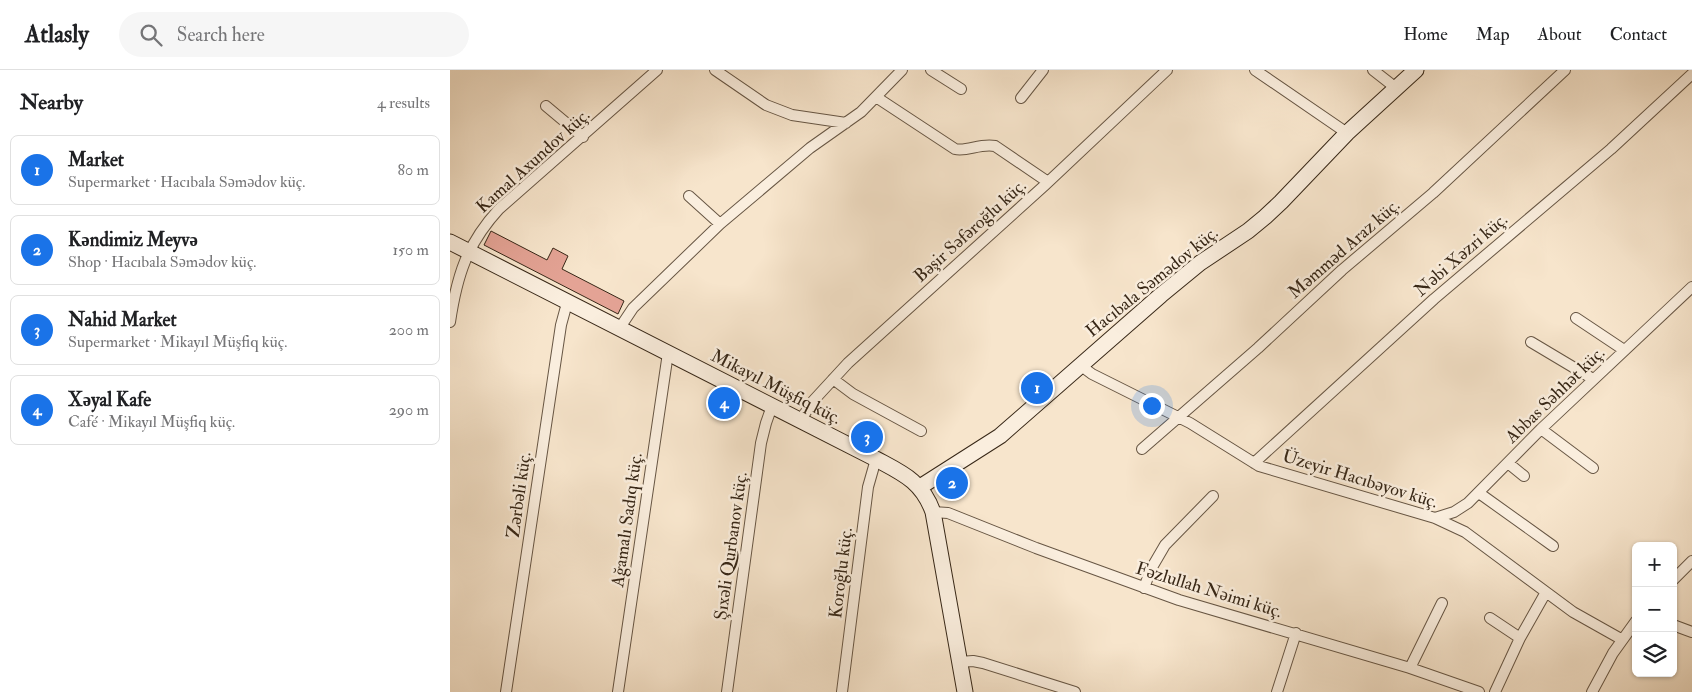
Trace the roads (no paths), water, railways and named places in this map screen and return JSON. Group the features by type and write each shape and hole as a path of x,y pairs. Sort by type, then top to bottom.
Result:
{"main road":[{"name":"Hacıbala Səmədov küç.","path":"920,487 1000,436 1200,263 1248,231 1265,217 1282,202 1346,133 1416,70"},
{"name":"Mikayıl Müşfiq küç.","path":"450,242 876,459 904,474 920,487 929,502 932,512 965,692"}],"street":[{"name":"Kamal Axundov küç.","path":"450,322 458,276 484,226 499,209 657,70"},
{"path":"715,70 766,105 792,115 846,123"},
{"path":"619,329 633,308 720,224 810,148 846,123 876,97 902,70"},
{"path":"931,70 961,89"},
{"path":"1021,98 1043,70"},
{"name":"Bəşir Səfəroğlu küç.","path":"800,421 813,401 833,379 882,332 1048,182 1167,70"},
{"path":"1254,70 1346,133"},
{"path":"1373,70 1396,88"},
{"name":"Məmməd Araz küç.","path":"1142,449 1258,348 1342,270 1447,180 1565,70"},
{"name":"Nəbi Xəzri küç.","path":"1254,463 1434,299 1611,149 1692,74"},
{"path":"876,97 955,149 961,150 984,145 994,146 1048,182"},
{"path":"546,106 583,136"},
{"path":"689,196 720,224"},
{"name":"Abbas Səhhət küç.","path":"1435,518 1454,512 1468,503 1540,429 1692,286"},
{"name":"Zərbəli küç.","path":"506,692 561,325 567,302"},
{"path":"1576,318 1624,350"},
{"path":"1531,342 1593,379"},
{"name":"Ağamalı Sadıq küç.","path":"618,692 668,352"},
{"name":"Üzeyir Hacıbəyov küç.","path":"1080,365 1092,374 1207,432 1254,463 1435,518 1465,532 1573,612 1621,639"},
{"path":"833,379 853,394 921,431"},
{"name":"Şıxəli Qurbanov küç.","path":"727,692 762,443 772,406"},
{"path":"1540,429 1593,468"},
{"name":"Koroğlu küç.","path":"842,692 868,487 876,459"},
{"path":"1508,463 1524,476"},
{"path":"1479,493 1553,546"},
{"path":"1144,588 1154,562 1165,545 1213,496"},
{"name":"Fəzlullah Nəimi küç.","path":"932,512 948,514 1179,600 1410,668 1478,692"},
{"path":"1677,576 1692,561"},
{"path":"1495,692 1520,638 1546,592"},
{"path":"1410,668 1442,603"},
{"path":"1490,618 1520,638"},
{"path":"1592,692 1621,639 1632,626"},
{"path":"1677,626 1692,632"},
{"path":"1277,692 1296,633"},
{"path":"960,662 973,661 983,663 1075,692"}],"place":[{"name":"Market","path":"1037,388"},
{"name":"Xəyal Kafe","path":"724,403"},
{"name":"Nahid Market","path":"867,437"},
{"name":"Kəndimiz Meyvə","path":"952,483"}]}
